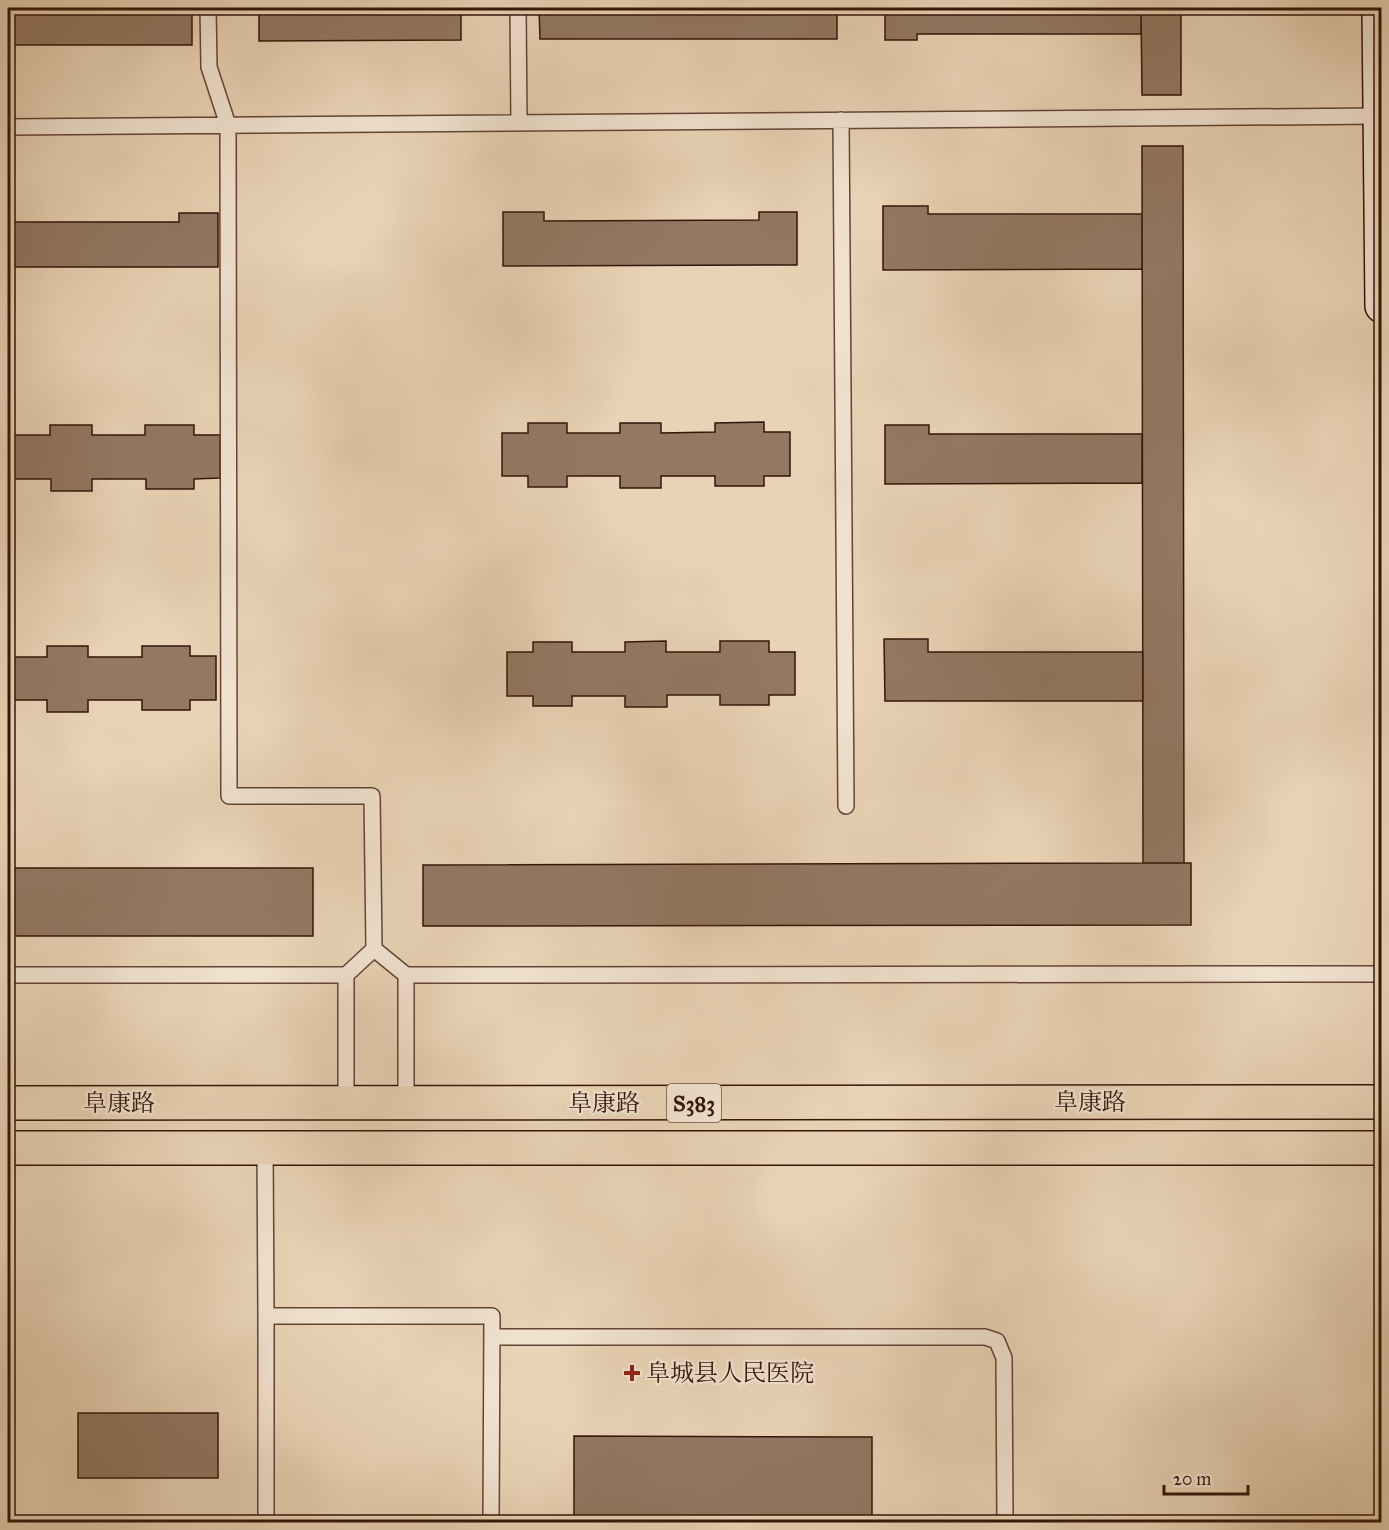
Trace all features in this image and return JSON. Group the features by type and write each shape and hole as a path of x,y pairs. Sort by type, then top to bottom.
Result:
{"main road":[{"path":"1379,8 1382,306"},
{"name":"阜康路","path":"8,1103 1382,1102"},
{"name":"阜康路","path":"8,1148 1382,1148"}],"lane":[{"path":"8,975 346,975 374,949 372,796 229,796 228,125 209,67 208,8"},
{"path":"518,8 519,123"},
{"path":"8,127 1380,116"},
{"path":"841,120 846,806"},
{"path":"374,949 406,975 1382,974"},
{"path":"346,975 346,1103"},
{"path":"406,975 406,1103"},
{"path":"265,1148 266,1522"},
{"path":"266,1316 492,1316 491,1522"},
{"path":"492,1337 986,1337 997,1341 1004,1358 1005,1522"}],"building":[{"path":"8,8 192,8 192,45 8,45"},
{"path":"259,8 461,8 461,40 259,41"},
{"path":"539,8 837,8 837,39 540,39"},
{"path":"885,8 1141,8 1141,34 917,34 917,40 885,40"},
{"path":"1141,8 1181,8 1181,95 1142,95"},
{"path":"1142,146 1183,146 1184,863 1143,863"},
{"path":"883,206 928,206 928,214 1142,214 1142,269 883,270"},
{"path":"503,212 544,212 544,221 759,220 759,212 797,212 797,265 503,266"},
{"path":"179,213 218,213 218,267 8,267 8,222 179,222"},
{"path":"764,422 764,432 790,432 790,476 764,476 764,486 715,486 715,476 661,476 661,488 620,488 620,476 567,476 567,487 528,487 528,476 502,476 502,433 528,433 528,423 567,423 567,433 620,433 620,423 661,423 661,433 715,432 715,423"},
{"path":"50,425 92,425 92,435 145,435 145,425 194,425 194,435 220,435 220,478 194,479 194,489 146,489 146,479 92,479 92,491 51,491 51,479 8,479 8,435 50,435"},
{"path":"885,425 929,425 929,434 1142,434 1142,483 885,484"},
{"path":"884,639 928,639 928,652 1143,652 1143,701 885,701"},
{"path":"666,641 666,652 720,652 720,641 769,641 769,652 795,652 795,695 769,695 769,705 720,705 720,695 667,695 667,707 625,707 625,696 572,696 572,706 533,706 533,696 507,696 507,652 533,652 533,642 572,642 572,652 625,652 625,642"},
{"path":"47,646 88,646 88,657 142,657 142,646 190,646 190,656 216,656 216,700 190,700 190,710 142,710 142,700 88,700 88,712 47,712 47,700 8,700 8,657 47,657"},
{"path":"1191,863 1191,925 423,926 423,865"},
{"path":"8,868 313,868 313,936 8,936"},
{"path":"78,1413 218,1413 218,1478 78,1478"},
{"path":"574,1436 872,1437 872,1522 574,1522"}],"place":[{"name":"阜城县人民医院","path":"632,1373"}]}
